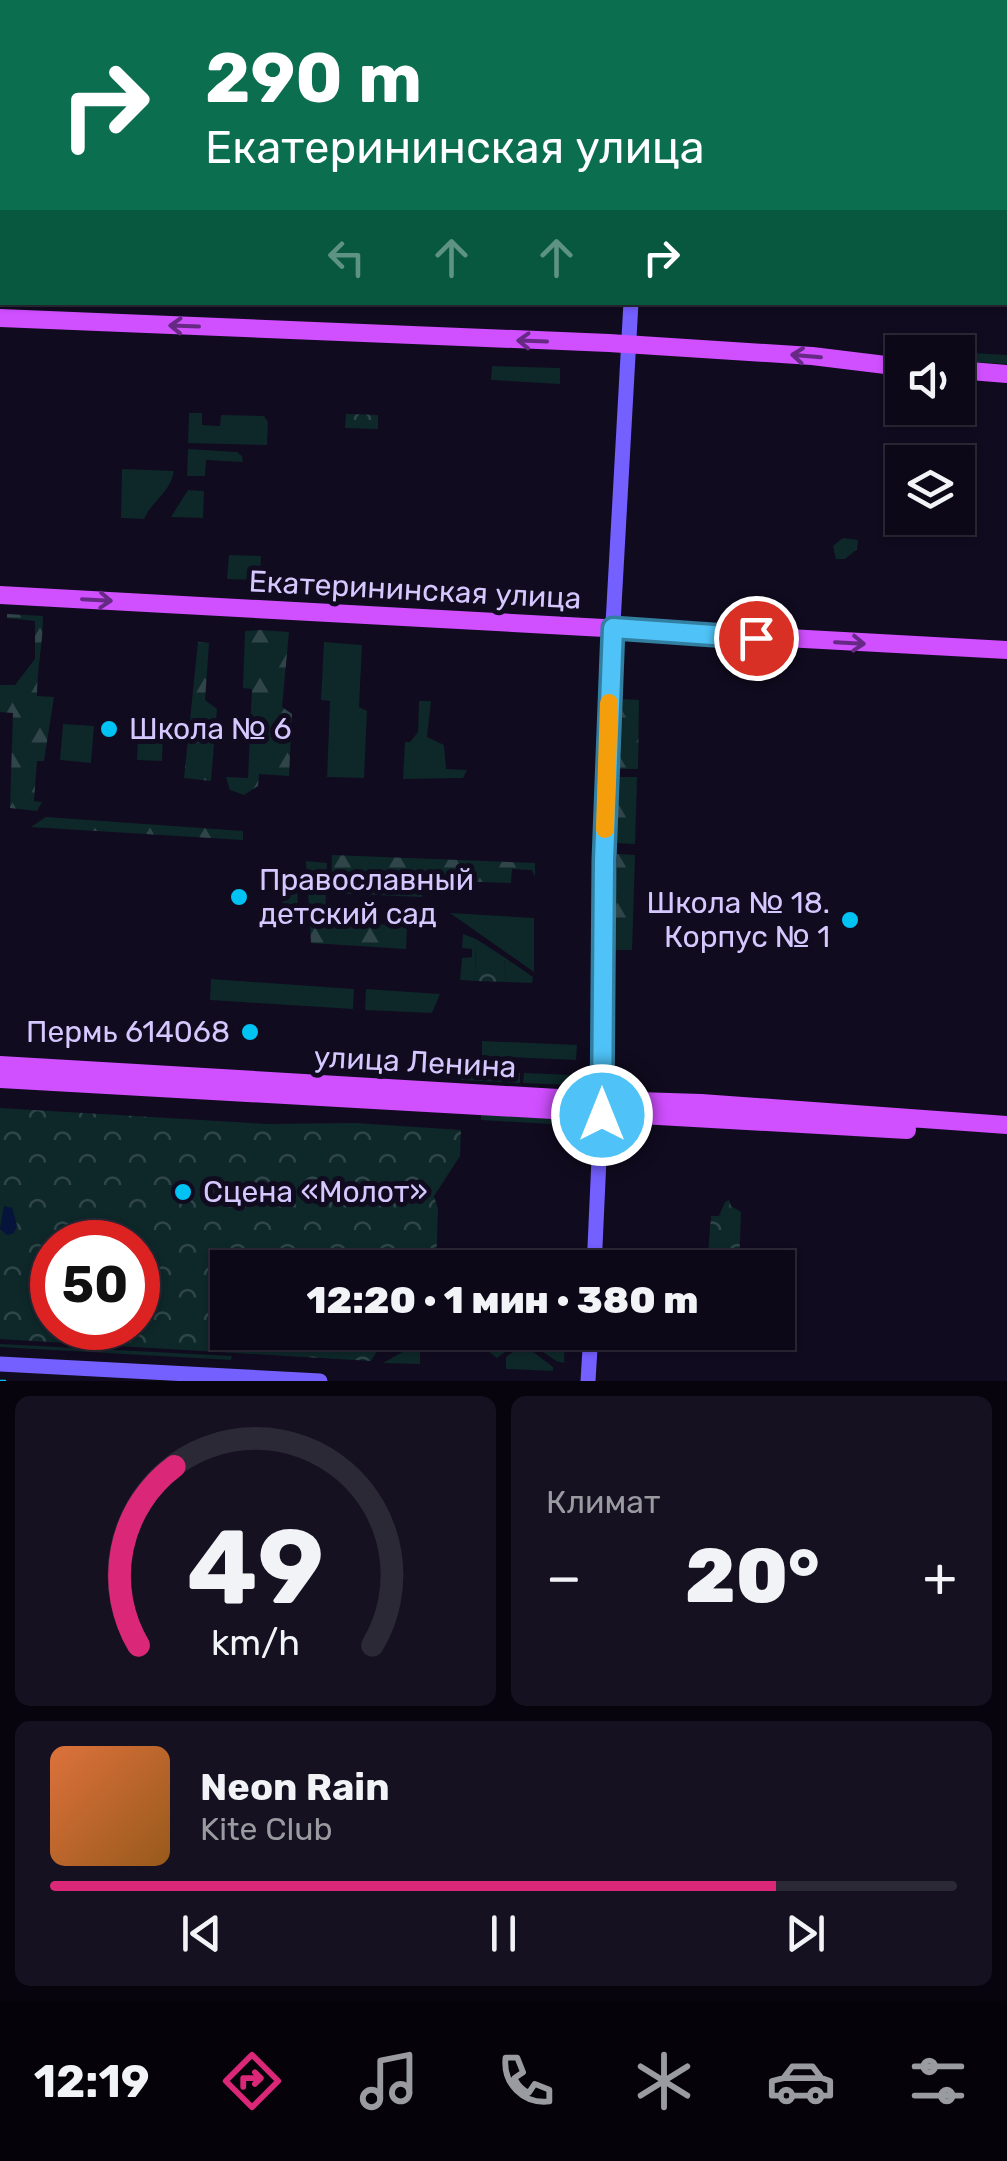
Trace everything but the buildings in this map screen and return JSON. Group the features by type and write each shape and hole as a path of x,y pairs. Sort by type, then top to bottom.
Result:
{"main road":[{"path":"595,1250 613,628 631,305"},
{"path":"0,318 629,345 812,356 885,365"},
{"path":"975,371 1007,374"},
{"name":"Екатерининская улица","path":"0,595 1007,650"},
{"name":"улица Ленина","path":"0,1065 1007,1136"},
{"name":"улица Ленина","path":"0,1079 1007,1125"},
{"path":"588,1381 590,1350"},
{"path":"0,1364 320,1381"}],"green space":[{"path":"975,353 1007,355 1007,364 975,362"},
{"path":"492,366 560,368 560,384 491,380"},
{"path":"189,413 202,413 202,425 220,426 221,415 264,416 268,422 267,445 188,443"},
{"path":"346,414 378,415 378,429 345,428"},
{"path":"188,449 237,452 243,462 206,460 205,476 187,476"},
{"path":"122,469 174,471 169,485 144,519 121,518"},
{"path":"188,490 204,491 203,518 171,517"},
{"path":"843,538 858,540 857,549 845,559 836,559 833,546"},
{"path":"229,555 261,556 260,580 227,579"},
{"path":"7,614 43,616 37,696 54,697 44,761 37,761 34,801 42,802 37,811 10,808 13,713 0,712 0,685 15,685 35,659 35,621 7,618"},
{"path":"245,631 289,632 282,707 292,714 289,776 259,774 258,786 244,795 230,790 226,777 248,778 252,689 243,688"},
{"path":"198,642 209,643 205,700 217,709 211,781 184,778"},
{"path":"324,642 362,645 359,707 367,711 364,778 327,777 330,701 321,700"},
{"path":"621,699 639,700 638,769 620,769"},
{"path":"419,701 431,701 427,737 444,745 446,769 467,770 463,778 403,779 405,742 410,742 418,732"},
{"path":"63,724 94,726 91,763 60,760"},
{"path":"138,736 163,737 162,761 137,760"},
{"path":"619,777 637,777 635,844 616,843"},
{"path":"46,817 243,831 243,840 31,827"},
{"path":"617,854 635,855 632,950 614,950"},
{"path":"332,855 535,863 535,877 532,870 512,869 511,883 424,880 422,897 331,893"},
{"path":"306,861 327,863 325,921 407,926 406,949 311,943"},
{"path":"297,881 298,911 283,913 282,885"},
{"path":"450,913 534,918 534,972"},
{"path":"463,934 476,939 475,981 460,980 462,958 472,957 472,949 462,948"},
{"path":"476,939 504,957 506,982 475,981"},
{"path":"504,957 533,977 532,983 506,982"},
{"path":"211,979 354,989 353,1009 210,1000"},
{"path":"366,989 440,994 432,1013 365,1010"},
{"path":"482,1041 577,1045 576,1060 482,1056"},
{"path":"462,1070 520,1073 520,1083 461,1080"},
{"path":"524,1073 571,1075 571,1085 523,1083"},
{"path":"0,1108 267,1124 355,1123 461,1130 460,1156 434,1196 438,1209 437,1250 210,1250 210,1350 379,1350 371,1361 160,1348 160,1220 30,1220 30,1341 0,1339"},
{"path":"481,1114 566,1119 566,1125 481,1120"},
{"path":"729,1200 741,1212 740,1250 708,1250 711,1216 719,1216"},
{"path":"30,1346 30,1349 0,1347"},
{"path":"53,1350 232,1356 231,1360"},
{"path":"406,1350 420,1350 420,1364 383,1363"},
{"path":"487,1350 508,1350 497,1358"},
{"path":"515,1350 531,1350 553,1371 506,1369 506,1357"},
{"path":"541,1350 564,1350 564,1363"}],"water":[{"path":"4,1206 12,1208 17,1225 14,1233 7,1235 0,1229"}],"tram line":[{"path":"0,1381 5,1381"}],"slow traffic":[{"path":"605,829 609,703"}],"place":[{"name":"Школа № 6","path":"109,729"},
{"name":"Православный детский сад","path":"239,897"},
{"name":"Школа № 18. Корпус № 1","path":"850,920"},
{"name":"Пермь 614068","path":"250,1032"},
{"name":"Сцена «Молот»","path":"183,1192"}],"route":[{"path":"602,1115 604,860 613,628 756,638"}]}
